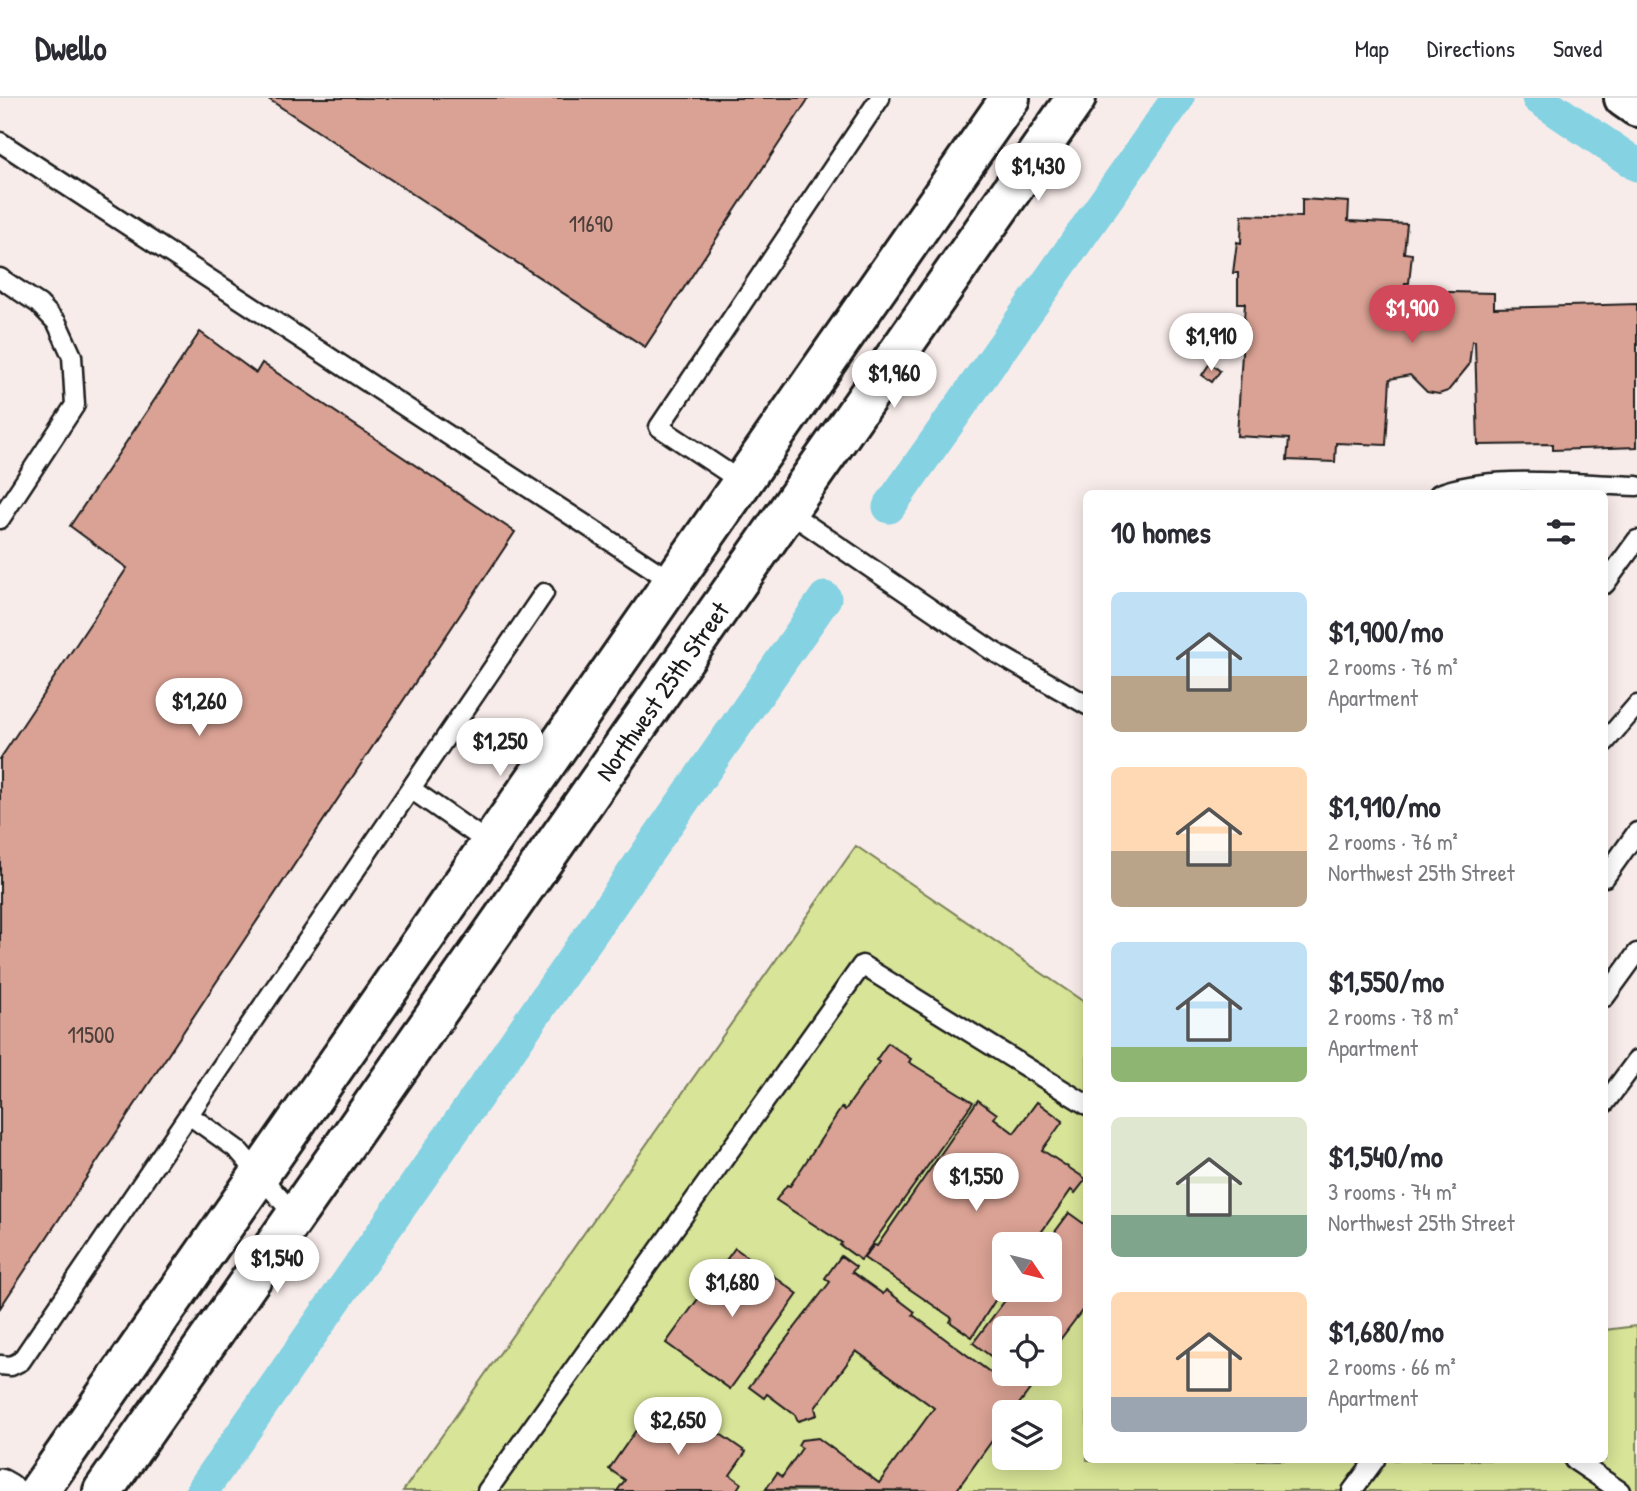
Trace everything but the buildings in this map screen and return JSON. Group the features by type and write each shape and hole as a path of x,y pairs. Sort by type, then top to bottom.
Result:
{"main road":[{"name":"Northwest 25th Street","path":"39,1491 1010,98"},
{"name":"Northwest 25th Street","path":"103,1491 1076,98"},
{"path":"1624,98 1637,107"},
{"path":"743,482 787,512"}],"street":[{"path":"0,1487 6,1491"}],"lane":[{"path":"743,482 659,427 880,98"},
{"path":"0,142 673,582"},
{"path":"0,278 39,304 57,323 72,356 75,405 0,519"},
{"path":"1448,490 1492,483 1637,486"},
{"path":"787,512 991,650 1083,703"},
{"path":"1608,580 1637,540"},
{"path":"0,1365 11,1366 21,1361 544,593"},
{"path":"1608,739 1637,705"},
{"path":"411,789 490,844"},
{"path":"1608,873 1637,832"},
{"path":"1608,993 1637,953"},
{"path":"487,1491 862,965 1083,1103"},
{"path":"1608,1099 1637,1060"},
{"path":"189,1115 238,1150 295,1216"},
{"path":"1352,1491 1373,1463"},
{"path":"1578,1463 1620,1491"}],"green space":[{"path":"856,846 1083,1001 1083,1463 1608,1463 1608,1330 1637,1326 1637,1491 403,1491"}],"waterway":[{"path":"889,507 1178,98"},
{"path":"1538,98 1637,165"},
{"path":"202,1491 825,598"}]}
